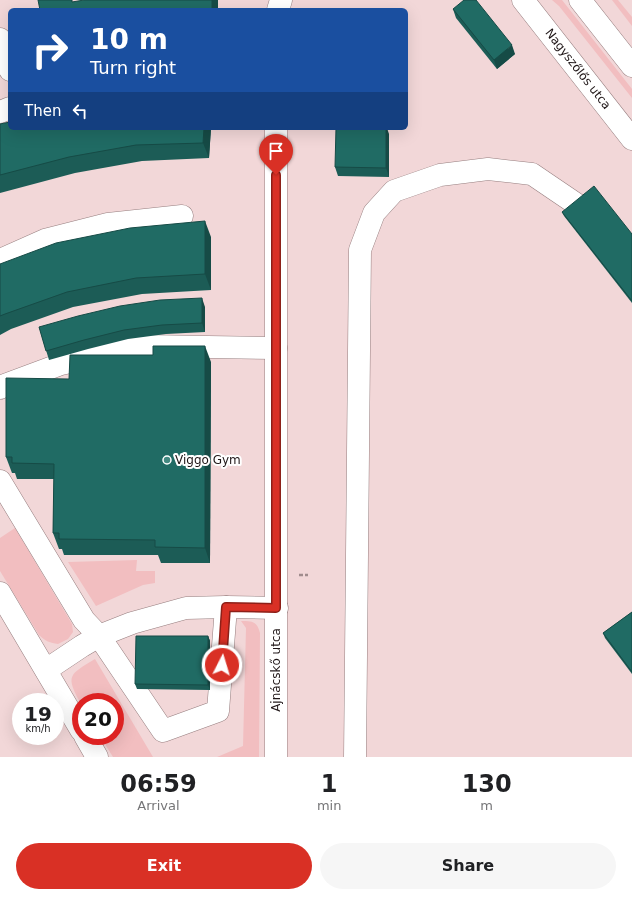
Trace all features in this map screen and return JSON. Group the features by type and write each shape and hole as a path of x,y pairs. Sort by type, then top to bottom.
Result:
{"street":[{"name":"Nagyszőlős utca","path":"523,0 632,139"},
{"path":"580,0 632,66"},
{"path":"0,39 8,64"},
{"name":"Ajnácskő utca","path":"276,130 276,757"},
{"path":"354,757 360,250 374,213 394,191 440,175 488,169 532,174 588,212 632,268"},
{"path":"0,260 45,240 108,224 182,216"},
{"path":"0,388 61,364 143,346 276,348"},
{"path":"0,481 84,620 99,636 163,731 218,711 226,607"},
{"path":"0,592 72,715"},
{"path":"46,670 99,636 132,623 186,608 276,608"},
{"path":"90,745 97,757"}],"shaded area":[{"path":"552,0 562,0 632,89 632,98 559,6"},
{"path":"612,0 618,0 632,17 632,26"},
{"path":"15,528 72,624 73,632 68,639 58,644 43,639 39,635 0,571 0,538"},
{"path":"137,560 136,571 155,571 155,583 143,585 96,606 68,562"},
{"path":"241,621 254,622 260,633 259,757 217,757 243,746 246,628"},
{"path":"95,659 115,693 76,693 73,687 72,677 80,669"},
{"path":"124,708 153,757 113,757 106,745 124,745"}],"building":[{"path":"38,0 72,0 72,2 84,0 212,0 212,8 40,8"},
{"path":"464,0 476,0 512,45 494,60 453,9"},
{"path":"8,122 8,130 204,130 203,143 136,145 69,157 0,175 0,124"},
{"path":"336,130 386,130 386,168 335,167"},
{"path":"594,186 632,234 632,301 562,212"},
{"path":"205,221 205,274 136,278 67,292 0,316 0,264 56,243 130,228"},
{"path":"202,298 202,323 162,325 124,330 46,351 39,327 120,306 160,300"},
{"path":"153,346 205,346 205,548 155,547 155,540 59,539 59,533 53,533 54,464 12,463 12,457 6,457 6,378 69,379 70,355 153,355"},
{"path":"632,612 632,672 603,633"},
{"path":"136,636 208,636 208,685 135,684"}],"place":[{"name":"Viggo Gym","path":"167,460"}],"route":[{"path":"222,665 226,607 276,608 276,175"}]}
